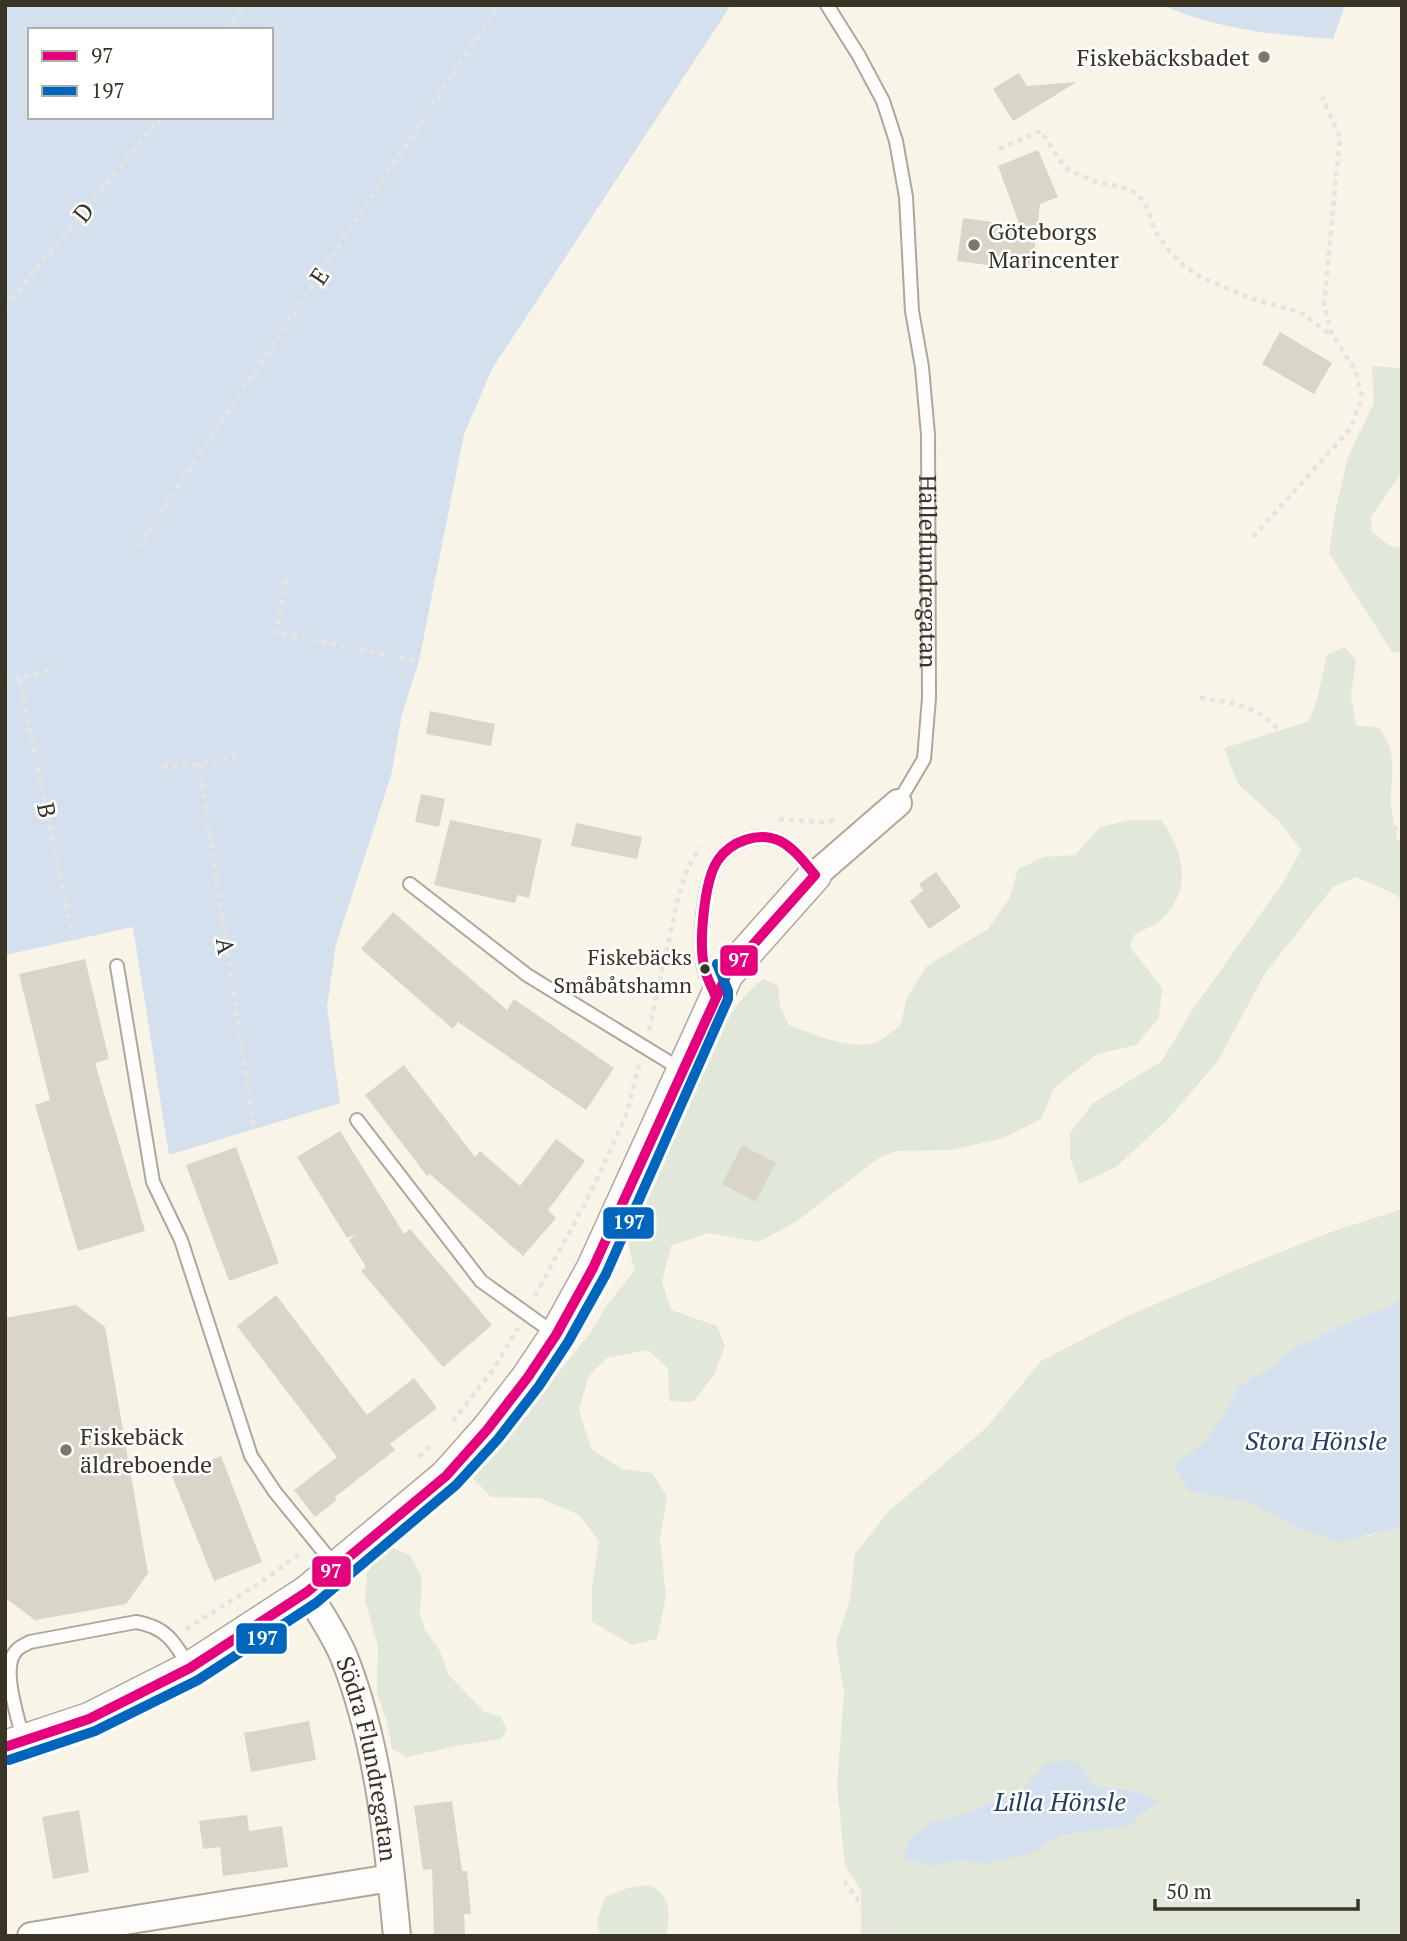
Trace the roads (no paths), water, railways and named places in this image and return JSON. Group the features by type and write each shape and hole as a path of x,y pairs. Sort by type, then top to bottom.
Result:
{"street":[{"name":"Hälleflundregatan","path":"14,1744 89,1719 190,1668 307,1592 446,1476 487,1430 556,1335 593,1268 715,995 727,974 815,875 898,803"},
{"name":"Södra Flundregatan","path":"307,1592 344,1655 370,1741 397,1936"},
{"path":"31,1936 83,1932 391,1878"}],"lane":[{"name":"Hälleflundregatan","path":"827,5 883,101 897,141 906,197 912,311 922,367 928,435 929,698 924,759 898,803"},
{"path":"715,995 705,969 702,933 705,899 718,860 740,841 758,837 780,841 801,858 815,875"},
{"path":"410,884 527,975 682,1070"},
{"path":"117,966 153,1182 181,1240 251,1456 275,1492 337,1568"},
{"path":"357,1120 481,1281 556,1335"},
{"path":"14,1744 10,1660 16,1650 30,1642 136,1622 149,1624 172,1638 190,1668"}],"water":[{"path":"5,5 731,5 492,369 464,434 419,661 402,714 391,776 336,944 327,1007 340,1103 169,1155 133,927 5,955"},
{"path":"1162,5 1345,5 1333,39 1268,33 1225,25"},
{"name":"Stora Hönsle","path":"1402,1298 1402,1526 1340,1542 1298,1528 1252,1503 1189,1491 1174,1466 1203,1443 1223,1417 1239,1386 1270,1368 1293,1349 1352,1320 1389,1307"},
{"name":"Lilla Hönsle","path":"1069,1760 1083,1766 1092,1785 1135,1791 1161,1802 1140,1815 1132,1825 1063,1835 1034,1852 988,1864 959,1860 933,1866 903,1858 910,1838 930,1823 957,1816 1022,1790 1046,1763"}],"place":[{"name":"Fiskebäcksbadet","path":"1264,57"},
{"name":"Göteborgs Marincenter","path":"974,245"},
{"name":"Fiskebäcks Småbåtshamn","path":"705,969"},
{"name":"Fiskebäck äldreboende","path":"66,1450"}]}
